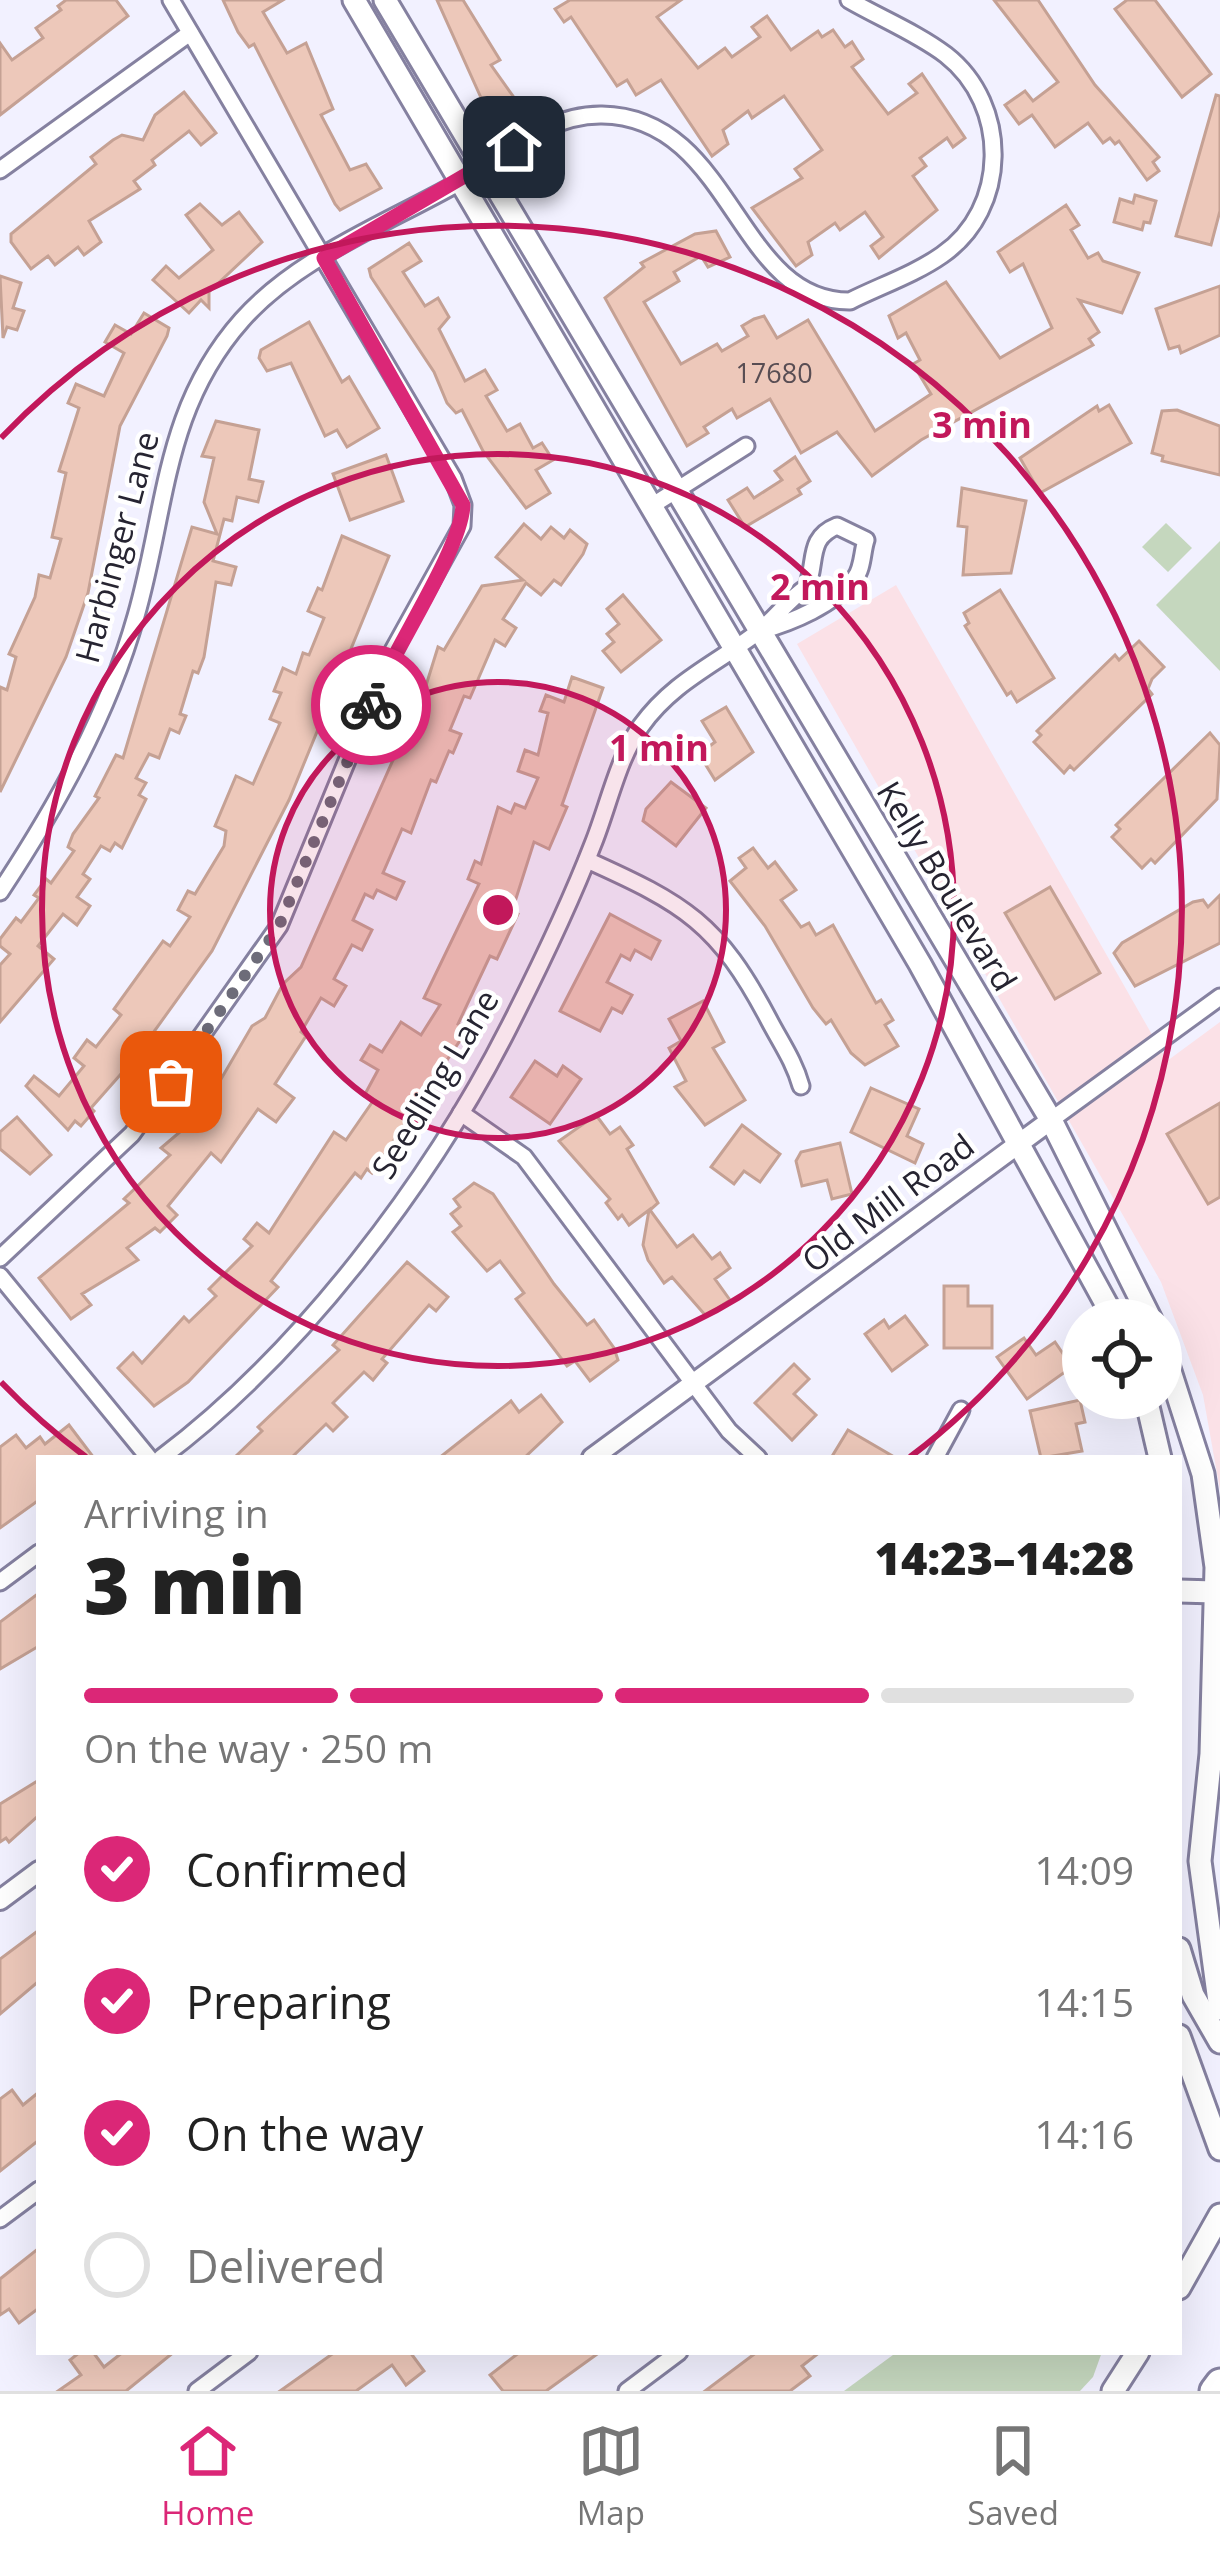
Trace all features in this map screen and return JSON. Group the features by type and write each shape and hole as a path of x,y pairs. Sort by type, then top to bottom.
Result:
{"highway":[{"path":"1214,2391 1220,2383"}],"main road":[{"name":"Kelly Boulevard","path":"354,0 736,647 1103,1299"},
{"name":"Kelly Boulevard","path":"386,0 1051,1120 1140,1299"},
{"path":"1182,1408 1203,1474 1216,1592 1210,1754 1200,1861 1220,2009"},
{"path":"1151,1419 1159,1455"},
{"path":"1182,1591 1216,1592"},
{"path":"1200,1861 1220,1904"},
{"path":"1182,1959 1193,1995 1220,2042"},
{"path":"1182,2044 1220,2149"},
{"path":"1182,2283 1220,2216"},
{"path":"1113,2391 1136,2355"}],"street":[{"path":"0,1258 132,1133 279,926 390,656 462,526 463,505 452,478 171,0"},
{"name":"Harbinger Lane","path":"0,892 98,724 136,615 164,472 186,406 243,319 324,258 461,182 545,126 603,115 654,124 693,154 782,277 812,294 850,301 943,255 977,221 994,177 992,126 959,69 945,55 848,0"},
{"path":"0,170 190,33"},
{"path":"652,506 746,446"},
{"path":"838,526 866,540 858,575 793,622 760,631 782,604 807,587 814,547 823,531 838,526"},
{"name":"Seedling Lane","path":"164,1455 235,1394 314,1310 461,1113 511,1024 587,860 639,729 670,690 760,631"},
{"path":"587,860 663,894 725,945 795,1064 801,1086"},
{"name":"Old Mill Road","path":"596,1455 1220,997"},
{"path":"461,1113 524,1157 695,1384 755,1455"},
{"path":"0,1276 147,1455"},
{"path":"937,1455 961,1409"},
{"path":"0,1582 36,1555"},
{"path":"0,1900 36,1873"},
{"path":"0,2219 36,2192"},
{"path":"197,2391 245,2355"},
{"path":"627,2391 675,2355"}],"shaded area":[{"path":"896,585 1167,1061 1220,1022 1220,1490 1203,1395 1182,1338 1182,1299 1167,1299 797,644"}],"green space":[{"path":"1166,523 1192,548 1168,572 1142,547"},
{"path":"1220,541 1220,671 1156,605"},
{"path":"893,2355 1101,2355 1093,2377 1080,2391 844,2391"}],"building":[{"path":"66,0 116,0 128,16 0,115 0,43 12,60 43,38 36,28 61,10 58,6"},
{"path":"223,0 283,0 263,12 287,53 306,43 333,109 321,115 350,170 366,164 381,188 340,210 254,44 249,47 238,32"},
{"path":"437,0 463,0 500,60 491,65 525,113 503,125 498,116 491,120"},
{"path":"570,0 681,0 657,17 698,68 725,48 732,57 760,37 752,27 767,16 791,50 818,31 822,37 833,30 845,47 852,42 863,59 852,67 888,114 917,93 909,84 922,74 965,138 953,147 947,138 920,158 926,166 913,176 937,210 879,258 871,246 883,237 865,212 840,230 835,223 808,242 812,255 796,266 752,208 802,178 795,169 822,150 784,96 752,118 748,111 723,130 728,144 712,156 661,80 636,95 627,80 617,86 571,17 564,22 555,9"},
{"path":"994,0 1038,0 1095,85 1159,157 1153,162 1159,171 1147,180 1119,141 1115,144 1110,138 1103,143 1088,123 1055,147 1032,115 1019,124 1005,105 1025,91 1033,101 1058,82"},
{"path":"1127,0 1155,0 1211,74 1182,97 1115,9"},
{"path":"184,92 216,133 201,145 189,131 152,160 155,165 134,181 140,189 89,221 101,242 84,255 78,247 55,265 48,256 31,269 11,242 11,234 96,164 91,157 113,140 122,135 143,140 155,115"},
{"path":"1216,95 1220,96 1220,211 1211,245 1176,236"},
{"path":"1135,195 1156,201 1150,223 1144,222 1142,230 1114,222 1120,199 1133,203"},
{"path":"200,204 222,225 239,212 262,242 209,292 209,308 201,300 189,313 153,280 166,266 179,278 213,250 186,215"},
{"path":"1066,205 1079,225 1071,230 1088,258 1098,253 1103,261 1139,273 1122,313 1079,300 1099,332 1089,339 1093,345 921,440 872,476 837,432 801,453 770,399 737,418 732,409 704,427 708,433 687,446 605,298 644,267 641,263 695,234 716,231 730,257 708,267 701,256 674,272 679,281 644,302 681,364 717,344 722,351 748,336 742,326 754,319 764,316 777,338 808,320 875,431 931,394 913,364 920,360 906,333 898,338 889,316 946,282 1000,358 1052,328 1023,264 1010,272 998,252"},
{"path":"409,243 421,261 403,272 425,306 438,298 449,317 439,329 465,381 485,370 497,390 486,396 507,431 520,424 533,448 542,443 553,460 536,470 550,493 526,508 483,451 462,410 456,413 447,403 434,372 371,277 369,269"},
{"path":"0,276 21,283 13,308 24,311 17,330 7,327 3,338"},
{"path":"1220,286 1220,335 1181,353 1179,346 1169,349 1156,309"},
{"path":"144,313 169,328 167,336 120,426 88,593 66,657 0,792 0,687 7,690 16,657 9,654 35,597 39,575 50,578 61,539 52,537 66,473 59,471 79,408 68,403 76,384 104,396 124,353 105,342 115,325 131,334"},
{"path":"309,322 342,382 349,377 379,428 347,447 337,430 325,436 291,363 267,371 259,358 261,350"},
{"path":"1109,405 1131,443 1040,493 1020,458 1097,406 1099,411"},
{"path":"1177,410 1220,426 1220,475 1162,461 1163,456 1152,453 1162,411"},
{"path":"216,421 259,430 249,479 263,482 258,502 237,497 232,521 224,519 213,561 236,567 231,585 216,582 204,657 198,673 193,671 180,714 186,716 179,733 170,729 159,758 149,754 136,778 146,783 139,795 146,799 122,848 115,843 110,851 101,846 83,874 90,879 77,897 90,906 77,925 63,914 38,946 54,959 0,1022 0,965 10,954 0,946 0,939 16,918 21,922 39,898 34,895 46,879 51,883 74,851 68,847 73,834 99,798 95,796 116,755 123,758 192,527 217,534 204,502 214,458 202,456"},
{"path":"386,455 403,501 350,520 333,474"},
{"path":"795,457 810,481 798,489 801,494 745,527 728,500 747,488 754,498 782,480 775,471"},
{"path":"962,488 1026,501 1011,573 963,575 967,527 958,526"},
{"path":"524,524 541,539 551,527 564,538 570,530 587,544 561,585 554,580 541,595 526,583 503,619 516,628 505,646 495,640 470,698 464,696 450,730 461,734 453,753 449,751 436,782 431,780 411,833 402,829 383,873 404,882 396,899 377,890 373,898 365,894 353,920 372,930 362,950 352,945 334,979 346,986 334,1006 321,998 301,1032 306,1036 275,1084 294,1098 276,1122 258,1109 221,1162 211,1153 168,1206 177,1215 160,1232 155,1228 127,1248 138,1260 82,1294 91,1305 71,1319 39,1278 129,1203 124,1199 170,1155 161,1148 200,1115 252,1026 265,1018 283,984 301,967 413,715 409,712 419,689 424,692 438,647 444,650 482,586 523,580 496,557"},
{"path":"342,536 389,556 289,800 212,951 135,1058 91,1108 94,1111 81,1126 75,1121 68,1130 26,1086 34,1076 59,1096 84,1066 74,1058 87,1040 96,1047 121,1015 114,1009 163,941 170,946 190,917 178,910 188,891 195,894 224,846 226,831 215,826 236,776 253,784 280,723 270,719 281,693 274,691 283,668 296,674 303,653 309,655 324,618 308,611 318,588 322,590"},
{"path":"1000,590 1054,678 1017,702 1011,692 1007,695 965,626 969,623 964,613"},
{"path":"623,595 661,640 621,672 603,651 614,642 607,634 619,624 607,609"},
{"path":"1139,641 1164,667 1152,679 1148,689 1152,694 1074,770 1070,766 1064,773 1034,742 1041,735 1037,731 1115,655 1119,660"},
{"path":"572,677 603,688 562,805 567,807 549,849 534,842 512,911 518,914 497,959 490,956 458,1024 464,1027 459,1042 372,1173 367,1169 361,1178 355,1173 271,1281 278,1287 188,1382 154,1406 118,1368 133,1353 142,1363 184,1317 189,1322 216,1296 209,1289 252,1246 244,1239 257,1223 269,1233 334,1132 346,1140 373,1101 364,1096 378,1070 361,1060 370,1045 382,1052 401,1022 421,1035 440,1005 424,998 479,884 468,879 475,861 481,864 498,807 511,813 515,804 525,808 538,778 518,771 525,750 538,755 548,713 540,711 546,695 564,702"},
{"path":"726,707 753,752 715,780 699,754 715,742 702,721"},
{"path":"1210,733 1220,745 1217,799 1155,863 1151,859 1142,868 1112,837 1120,829 1116,825"},
{"path":"671,782 706,808 676,846 643,821 646,809"},
{"path":"753,848 768,868 775,862 796,890 781,900 801,927 809,923 816,935 833,925 876,1003 881,1000 893,1020 885,1025 898,1046 865,1065 851,1053 831,1020 826,1024 813,1008 765,926 730,881 746,868 739,858"},
{"path":"1050,887 1100,973 1055,999 1005,913"},
{"path":"1220,895 1220,943 1135,986 1114,953 1122,943 1193,902 1203,900 1208,907"},
{"path":"610,914 660,941 651,959 635,950 630,960 621,955 607,982 632,995 622,1013 612,1008 600,1031 560,1011"},
{"path":"703,1001 724,1042 713,1048 745,1100 705,1125 675,1087 686,1081 669,1048 681,1041 669,1019"},
{"path":"535,1061 557,1076 563,1066 581,1079 550,1124 511,1097"},
{"path":"871,1088 919,1109 907,1136 923,1144 915,1163 851,1132"},
{"path":"1220,1103 1220,1197 1208,1204 1167,1134"},
{"path":"596,1115 610,1134 620,1127 633,1145 627,1149 658,1203 650,1210 677,1247 693,1235 712,1259 720,1253 730,1268 715,1279 730,1300 706,1316 672,1277 664,1283 648,1260 643,1245 649,1210 629,1225 622,1215 618,1219 606,1203 610,1199 559,1141"},
{"path":"17,1117 51,1155 30,1174 0,1149 0,1132"},
{"path":"742,1125 780,1154 760,1182 744,1171 734,1184 711,1167"},
{"path":"840,1143 852,1194 832,1199 827,1180 802,1186 796,1161 801,1152"},
{"path":"474,1183 493,1194 554,1284 587,1325 594,1320 614,1348 618,1360 590,1381 575,1361 567,1366 516,1299 524,1293 500,1261 487,1271 453,1232 461,1226 451,1214 460,1207 454,1199"},
{"path":"407,1262 448,1297 436,1311 429,1305 382,1359 387,1363 373,1380 364,1372 333,1403 347,1417 333,1431 326,1424 294,1455 237,1455 262,1431 258,1427 339,1350 333,1345"},
{"path":"944,1286 968,1286 968,1306 992,1306 992,1348 944,1348"},
{"path":"905,1316 927,1345 892,1371 865,1334 884,1320 889,1328"},
{"path":"1024,1338 1036,1355 1055,1342 1062,1352 1062,1374 1027,1399 997,1357"},
{"path":"794,1364 809,1379 794,1394 816,1415 792,1440 755,1403"},
{"path":"541,1395 562,1422 527,1455 443,1455 511,1401 519,1412"},
{"path":"1062,1404 1062,1419 1084,1419 1076,1424 1082,1451 1040,1455 1030,1411"},
{"path":"69,1425 92,1455 36,1455 36,1502 0,1528 0,1447 16,1435 26,1448 40,1437 45,1444"},
{"path":"848,1430 891,1455 833,1455"},
{"path":"36,1595 36,1648 0,1669 0,1622"},
{"path":"36,1782 36,1818 9,1842 6,1838 0,1842 0,1804"},
{"path":"36,1932 36,1984 0,2014 0,1959"},
{"path":"12,2090 23,2105 36,2094 36,2142 0,2171 0,2099"},
{"path":"36,2250 36,2310 19,2323 9,2309 0,2315 0,2279"},
{"path":"76,2355 95,2355 104,2367 119,2355 170,2355 126,2391 58,2391 81,2375 70,2360"},
{"path":"331,2355 412,2355 424,2371 406,2385 392,2365 356,2391 280,2391"},
{"path":"516,2355 596,2355 546,2391 503,2391 490,2375"},
{"path":"753,2355 816,2355 802,2366 810,2376 790,2391 705,2391"}],"way so far":[{"path":"171,1082 279,926 371,705"}],"route":[{"path":"371,705 390,656 455,543 463,505 452,478 324,258 514,147"}]}
